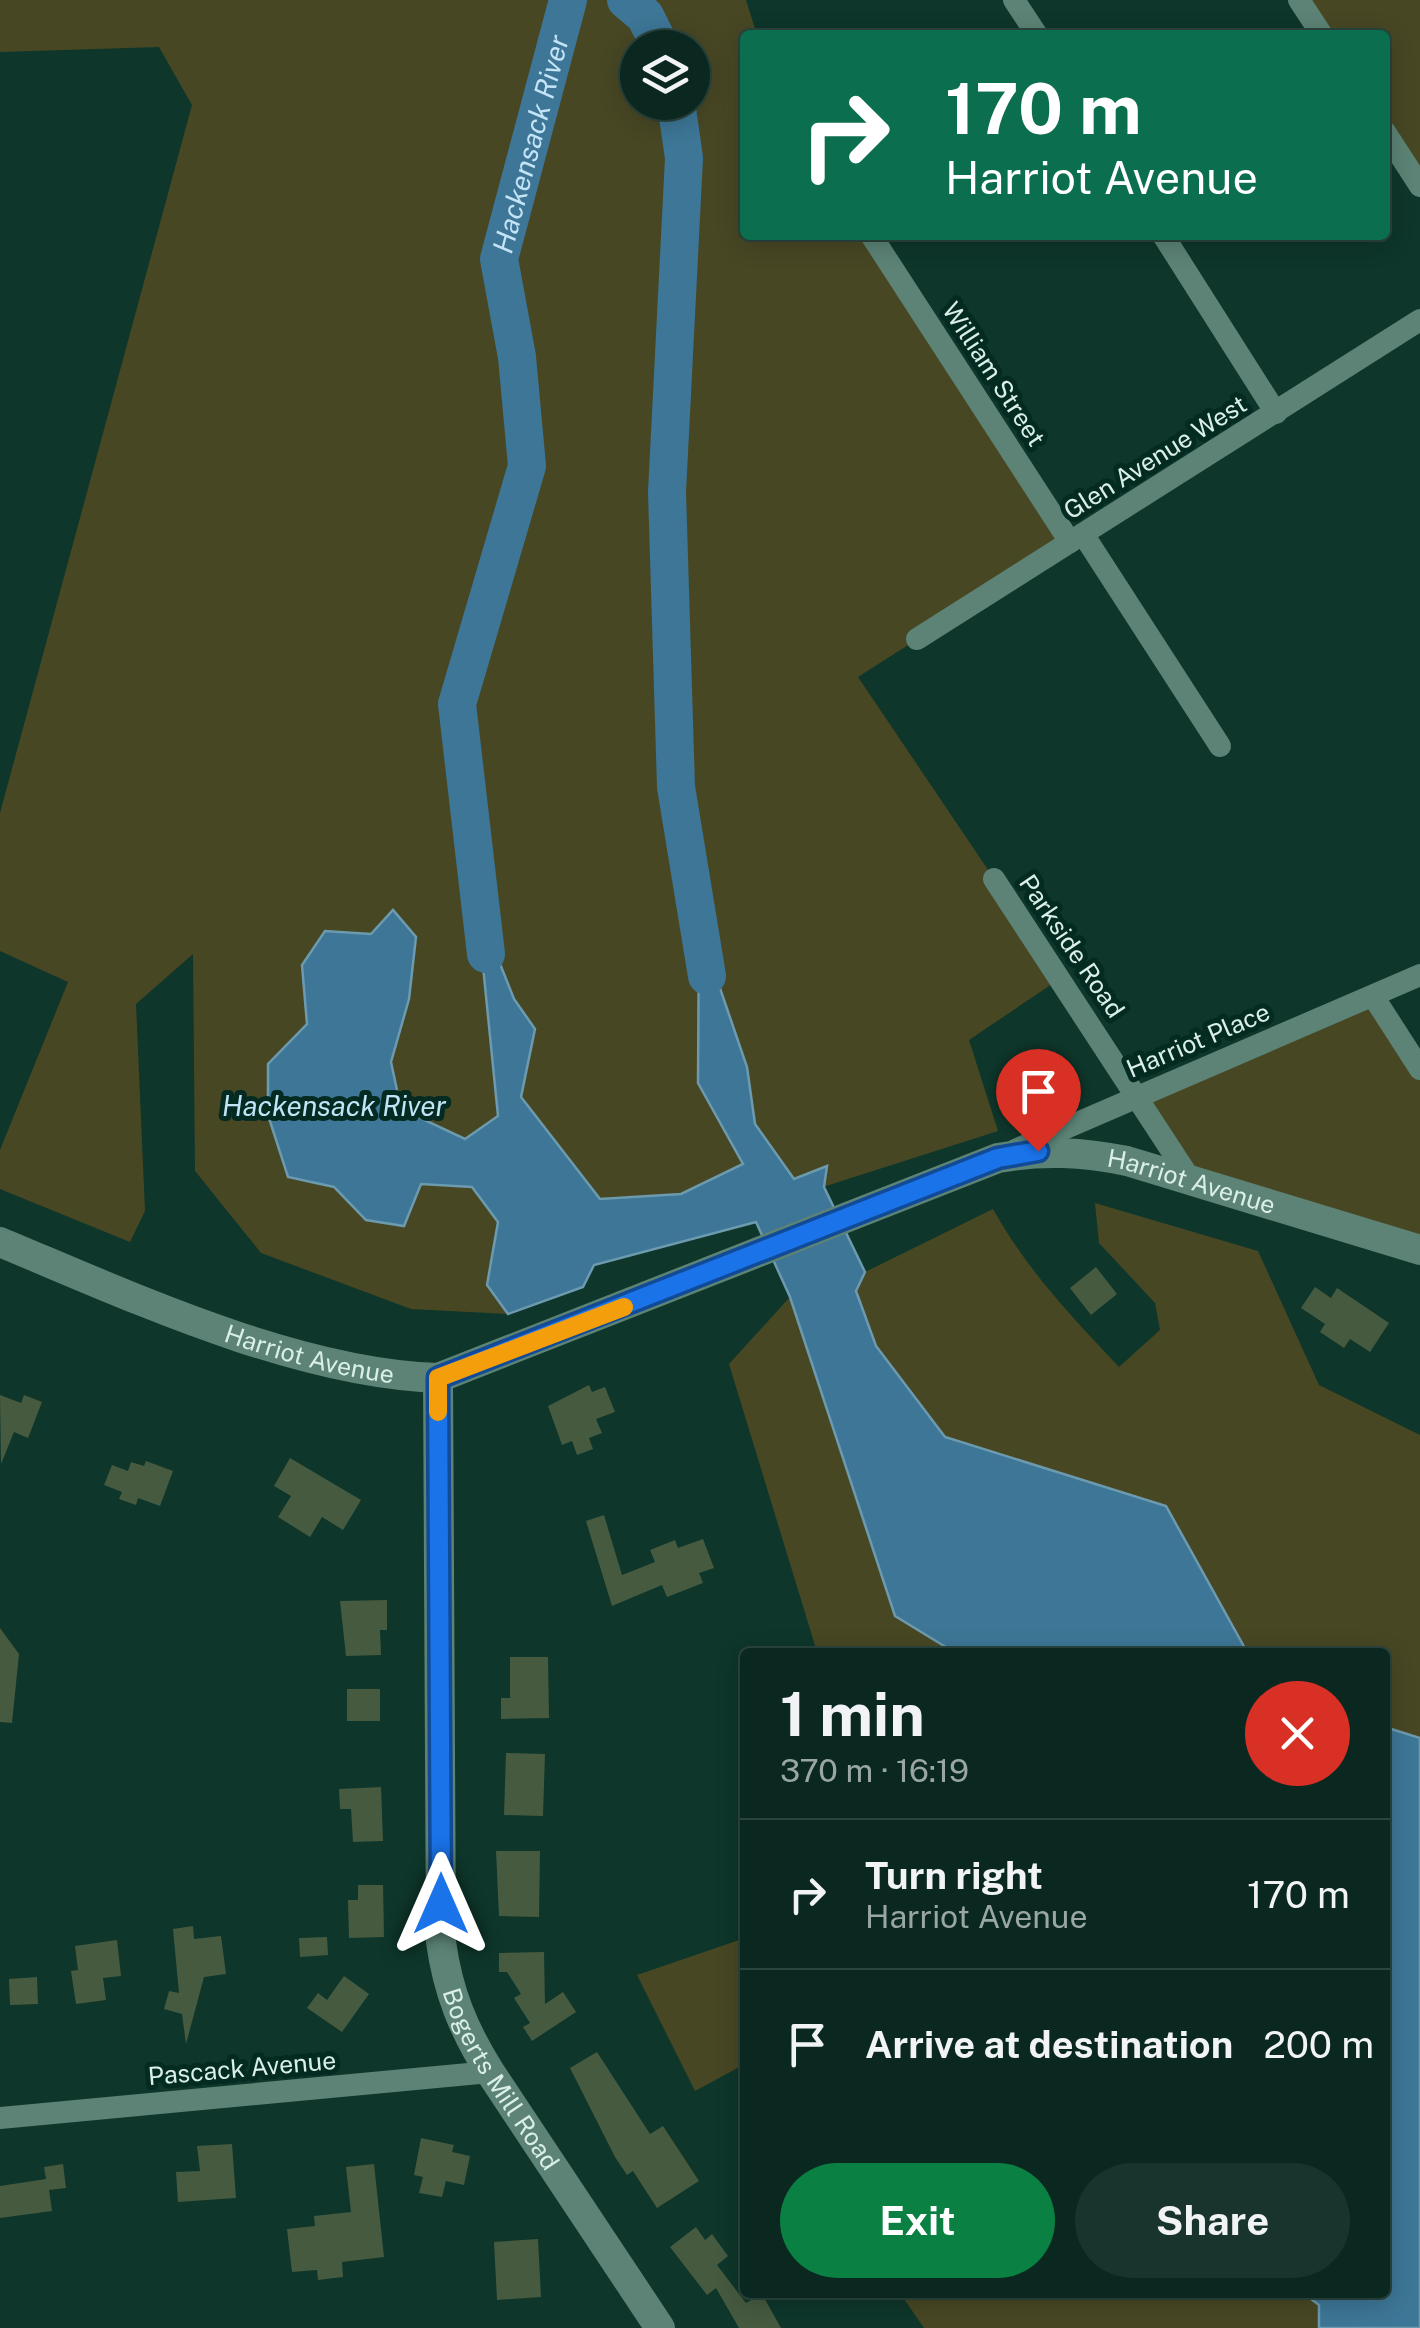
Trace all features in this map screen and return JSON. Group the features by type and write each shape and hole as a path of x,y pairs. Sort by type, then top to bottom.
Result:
{"street":[{"path":"1014,0 1033,30"},
{"path":"1300,0 1319,30"},
{"path":"1390,140 1420,186"},
{"name":"William Street","path":"874,240 1220,746"},
{"path":"1166,240 1276,414"},
{"name":"Glen Avenue West","path":"917,639 1420,320"},
{"name":"Parkside Road","path":"994,879 1139,1094 1192,1182"},
{"name":"Harriot Place","path":"998,1158 1420,975"},
{"path":"1373,996 1420,1069"},
{"name":"Harriot Avenue","path":"0,1242 302,1357 340,1368 438,1378 998,1158 1038,1151 1083,1152 1420,1250"},
{"name":"Bogerts Mill Road","path":"438,1378 441,1942 447,1987 464,2030 490,2072 660,2328"},
{"name":"Pascack Avenue","path":"0,2118 490,2072"}],"shaded area":[{"path":"0,0 746,0 755,30 740,30 740,240 874,240 1070,542 858,677 1061,978 969,1040 998,1131 823,1187 827,1167 794,1179 755,1123 747,1067 700,931 698,1083 743,1165 681,1194 600,1200 520,1096 535,1029 514,999 478,910 499,1115 465,1139 401,1109 391,1062 409,999 307,1024 268,1064 268,1115 288,1177 334,1187 366,1220 404,1226 421,1184 472,1187 498,1222 487,1284 508,1314 411,1309 261,1253 195,1171 193,954 136,1004 145,1211 130,1242 0,1189 0,1150 68,982 0,951 0,813 192,105 159,47 0,52"},
{"path":"1308,0 1420,0 1420,174 1390,128 1390,30 1327,30"},
{"path":"1373,996 1420,1069 1420,1250 1192,1182 1138,1095"},
{"path":"1095,1203 1258,1251 1319,1385 1420,1435 1420,1738 1390,1729 1390,1648 1245,1648 1166,1506 945,1437 876,1346 856,1291 865,1272 993,1209 1035,1273 1119,1367 1160,1330 1155,1303 1099,1243"},
{"path":"790,1297 895,1616 947,1648 816,1648 729,1364"},
{"path":"740,1940 740,2067 695,2091 637,1975"},
{"path":"903,2298 1310,2298 1319,2305 1319,2328 924,2328"}],"water":[{"path":"477,906 514,999 535,1029 521,1097 600,1199 681,1194 743,1164 698,1083 699,927 747,1067 755,1124 794,1179 827,1166 824,1187 865,1272 856,1291 876,1346 945,1437 1166,1506 1245,1648 947,1648 895,1616 790,1297 756,1222 594,1265 583,1287 508,1314 487,1285 498,1222 472,1187 421,1184 404,1226 366,1220 334,1187 288,1177 268,1115 268,1064 307,1024 302,965 325,931 371,934 393,910 416,937 409,999 391,1062 401,1109 465,1139 498,1116"},
{"path":"1390,1729 1420,1738 1420,2328 1319,2328 1319,2305 1310,2298 1390,2298"}],"building":[{"path":"1096,1267 1117,1294 1091,1315 1070,1288"},
{"path":"1315,1287 1331,1298 1337,1288 1389,1323 1370,1352 1350,1339 1344,1348 1320,1332 1325,1324 1301,1308"},
{"path":"589,1385 592,1392 605,1387 615,1412 596,1419 602,1433 589,1438 593,1449 577,1455 572,1441 562,1445 548,1406"},
{"path":"0,1395 21,1403 24,1395 42,1402 28,1438 14,1432 1,1464"},
{"path":"290,1458 361,1500 343,1530 322,1517 310,1537 278,1517 291,1496 274,1486"},
{"path":"146,1461 173,1471 160,1506 138,1498 136,1505 119,1499 122,1492 104,1485 112,1465 128,1471 131,1462 144,1466"},
{"path":"604,1515 622,1575 655,1562 650,1550 675,1540 678,1548 703,1539 714,1568 699,1573 703,1583 667,1597 662,1585 612,1606 586,1521"},
{"path":"387,1600 387,1630 380,1630 381,1655 346,1656 340,1601"},
{"path":"0,1628 19,1654 12,1723 0,1722"},
{"path":"510,1657 548,1657 549,1718 501,1719 501,1698 510,1698"},
{"path":"347,1689 380,1689 380,1721 347,1721"},
{"path":"506,1753 545,1754 543,1816 504,1815"},
{"path":"381,1787 383,1841 353,1842 351,1809 340,1809 339,1789"},
{"path":"496,1851 540,1851 539,1917 499,1916"},
{"path":"358,1885 383,1885 384,1937 349,1938 348,1900 358,1900"},
{"path":"193,1926 194,1939 221,1936 226,1974 204,1977 186,2044 182,2014 164,2009 169,1991 179,1993 173,1929"},
{"path":"327,1937 328,1955 300,1957 299,1938"},
{"path":"117,1940 121,1976 103,1978 106,2000 76,2004 71,1971 78,1970 75,1946"},
{"path":"544,1952 545,2004 563,1992 576,2012 532,2041 523,2027 530,2023 514,1998 521,1994 507,1972 499,1972 499,1953"},
{"path":"344,1976 369,1994 342,2032 307,2008 318,1993 327,2000"},
{"path":"37,1977 38,2004 10,2005 9,1979"},
{"path":"597,2052 650,2134 663,2126 699,2181 657,2208 633,2171 627,2175 615,2157 570,2068"},
{"path":"421,2138 454,2145 452,2152 470,2156 464,2185 446,2181 442,2197 419,2193 423,2177 414,2175"},
{"path":"232,2144 236,2198 178,2202 176,2172 200,2171 197,2146"},
{"path":"63,2164 66,2188 49,2190 52,2211 0,2218 0,2186 46,2179 44,2167"},
{"path":"374,2164 384,2257 342,2262 343,2277 318,2280 317,2270 292,2272 287,2229 315,2226 314,2216 351,2212 346,2167"},
{"path":"696,2227 705,2240 712,2234 728,2256 717,2265 740,2298 746,2303 764,2298 781,2328 739,2328 716,2288 707,2295 670,2247"},
{"path":"538,2239 541,2297 497,2300 494,2242"}],"waterway":[{"name":"Hackensack River","path":"486,954 457,704 527,466 517,357 499,259 568,0"},
{"path":"626,0 645,16 652,30"},
{"path":"679,120 684,158 667,492 676,787 707,976"}],"slow traffic":[{"path":"438,1412 438,1378 624,1307"}],"route":[{"path":"441,1904 438,1378 998,1158 1038,1151"}]}
